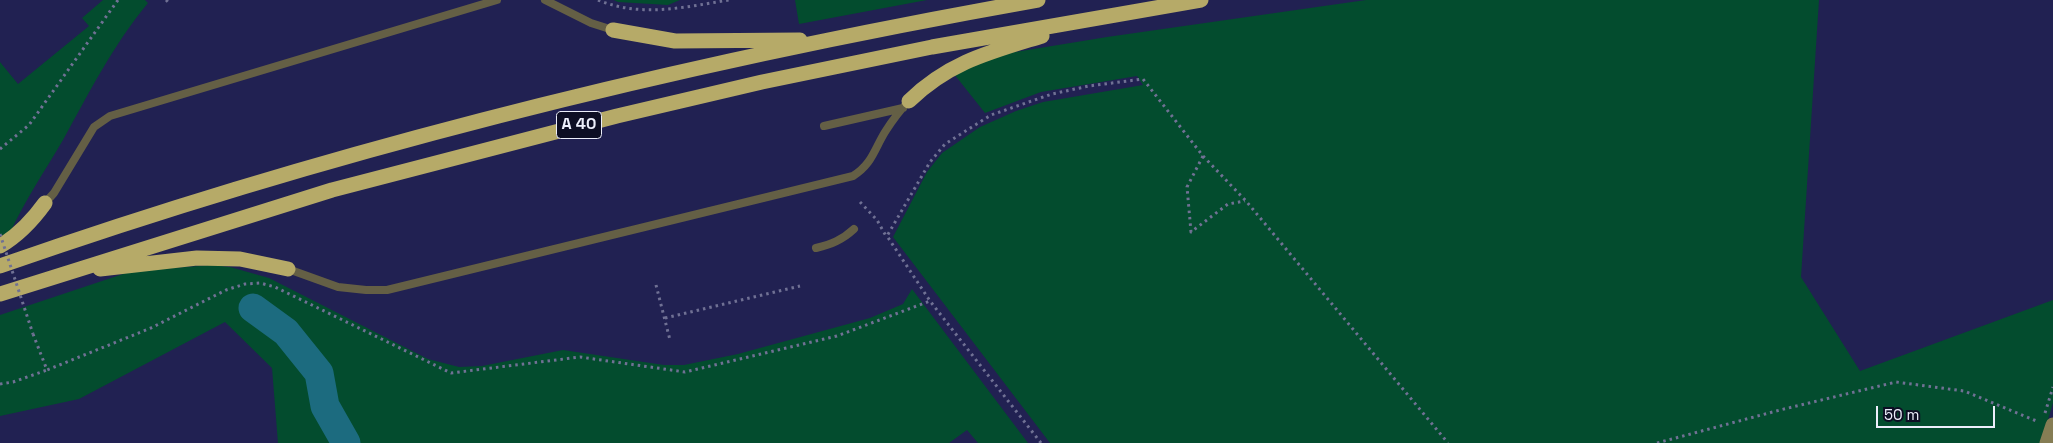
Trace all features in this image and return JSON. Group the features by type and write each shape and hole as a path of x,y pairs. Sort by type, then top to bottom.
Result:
{"highway":[{"name":"A 40","path":"0,266 184,204 500,116 667,75 837,38 1038,0"},
{"name":"A 40","path":"0,294 332,190 617,116 762,82 932,47 1201,0"},
{"path":"906,104 940,75 976,56 1105,16"},
{"path":"613,30 675,41 837,38"},
{"path":"0,246 14,238 46,204"},
{"path":"63,273 197,258 240,259 288,269"}],"main road":[{"path":"2047,424 2047,443"}],"lane":[{"path":"46,204 94,127 110,116 497,0"},
{"path":"545,0 591,23 613,30"},
{"path":"824,126 906,104"},
{"path":"288,269 338,287 388,290 853,176 863,170 871,160 885,132 906,104"},
{"path":"816,248 844,239 854,228"}],"path":[{"path":"0,149 29,125 118,0"},
{"path":"598,0 610,5 637,10 665,11 729,0"},
{"path":"887,236 930,162 945,144 991,114 1052,94 1143,78 1203,156 1246,200 1448,443"},
{"path":"1203,156 1187,187 1191,232 1228,204 1246,200"},
{"path":"860,202 877,220 930,301 1041,443"},
{"path":"0,234 33,334 48,370"},
{"path":"0,384 13,382 48,370 151,328 226,290 245,284 260,283 275,288 451,373 580,357 685,372 837,336 930,301"},
{"path":"656,285 670,340"},
{"path":"665,318 800,286"},
{"path":"1657,443 1780,410 1896,382 1964,391 2047,424"}],"green space":[{"path":"103,0 145,0 148,3 135,19 102,70 10,233 0,236 0,62 18,84 89,26 82,18"},
{"path":"614,0 680,0 668,5 618,2"},
{"path":"795,0 927,0 799,24"},
{"path":"1366,0 1819,0 1801,277 1860,371 2053,300 2053,403 2041,443 1050,443 893,237 927,172 942,153 980,127 1016,111 1043,102 1143,85 1137,76 1041,92 985,113 954,74 997,55 1107,37"},
{"path":"212,265 230,267 269,278 428,359 459,367 482,366 563,350 664,365 684,365 738,354 870,318 903,304 912,289 1028,443 978,443 967,430 949,443 278,443 272,368 225,322 79,399 0,416 0,315 132,271"}],"waterway":[{"path":"253,308 286,332 319,373 325,406 346,443"}]}
